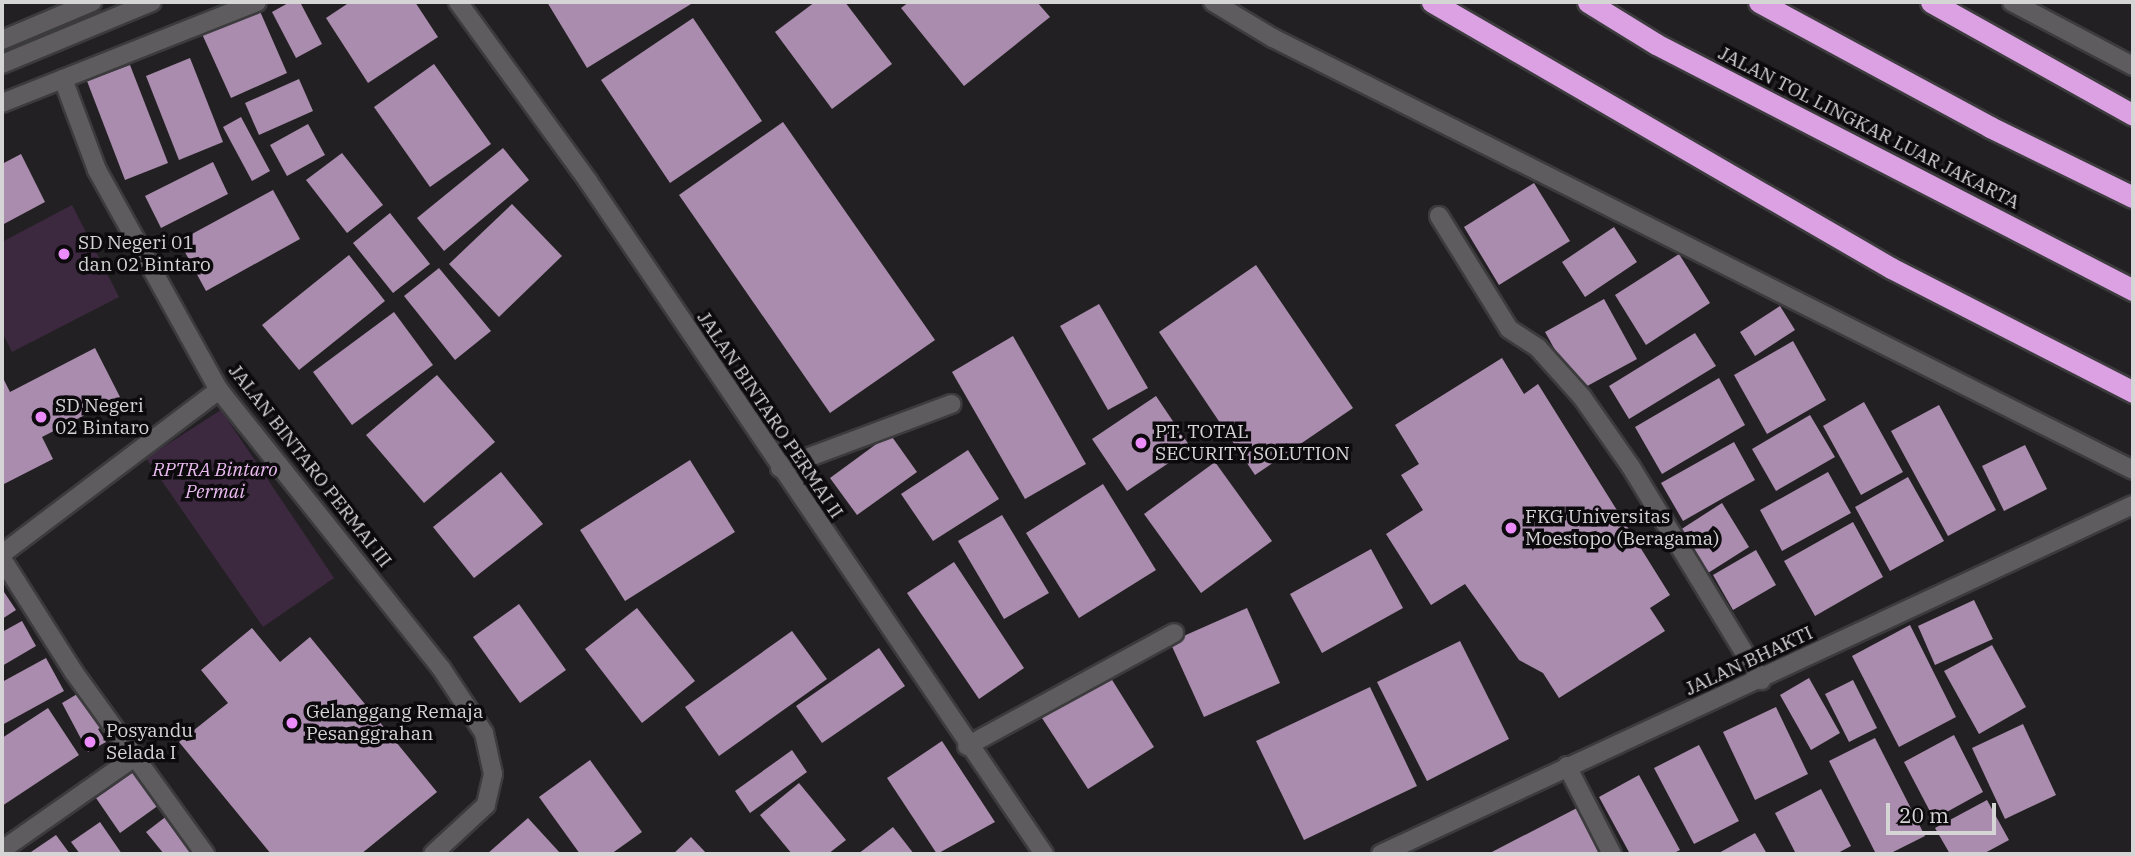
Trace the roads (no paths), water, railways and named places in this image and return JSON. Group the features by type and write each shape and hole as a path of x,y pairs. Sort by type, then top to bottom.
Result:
{"highway":[{"path":"1432,2 1891,268 2133,392"},
{"name":"JALAN TOL LINGKAR LUAR JAKARTA","path":"1588,2 1656,44 2133,290"},
{"path":"1759,2 1990,127 2133,197"},
{"path":"1931,2 2133,115"}],"street":[{"path":"2,40 92,2"},
{"path":"2,65 152,2"},
{"path":"2,103 257,2"},
{"name":"JALAN BINTARO PERMAI II","path":"458,2 588,181 1038,852"},
{"path":"1213,2 1273,38 2133,470"},
{"path":"2012,2 2133,66"},
{"name":"JALAN BINTARO PERMAI III","path":"63,79 97,170 219,390 441,668 484,733 493,774 486,805 433,854"},
{"path":"1438,216 1509,328 1538,348 1589,407 1761,680"},
{"path":"2,554 219,390"},
{"path":"780,468 951,404"},
{"name":"JALAN BHAKTI","path":"1381,854 1567,766 1761,680 2133,505"},
{"path":"2,559 73,671 205,854"},
{"path":"967,746 1174,633"},
{"path":"2,850 136,756"},
{"path":"1567,766 1612,854"}],"place":[{"name":"SD Negeri 01 dan 02 Bintaro","path":"64,254"},
{"name":"SD Negeri 02 Bintaro","path":"41,417"},
{"name":"PT. TOTAL SECURITY SOLUTION","path":"1141,443"},
{"name":"FKG Universitas Moestopo (Beragama)","path":"1511,528"},
{"name":"Gelanggang Remaja Pesanggrahan","path":"292,723"},
{"name":"Posyandu Selada I","path":"90,742"}],"park label":[{"name":"RPTRA Bintaro Permai","path":"215,481"}]}
